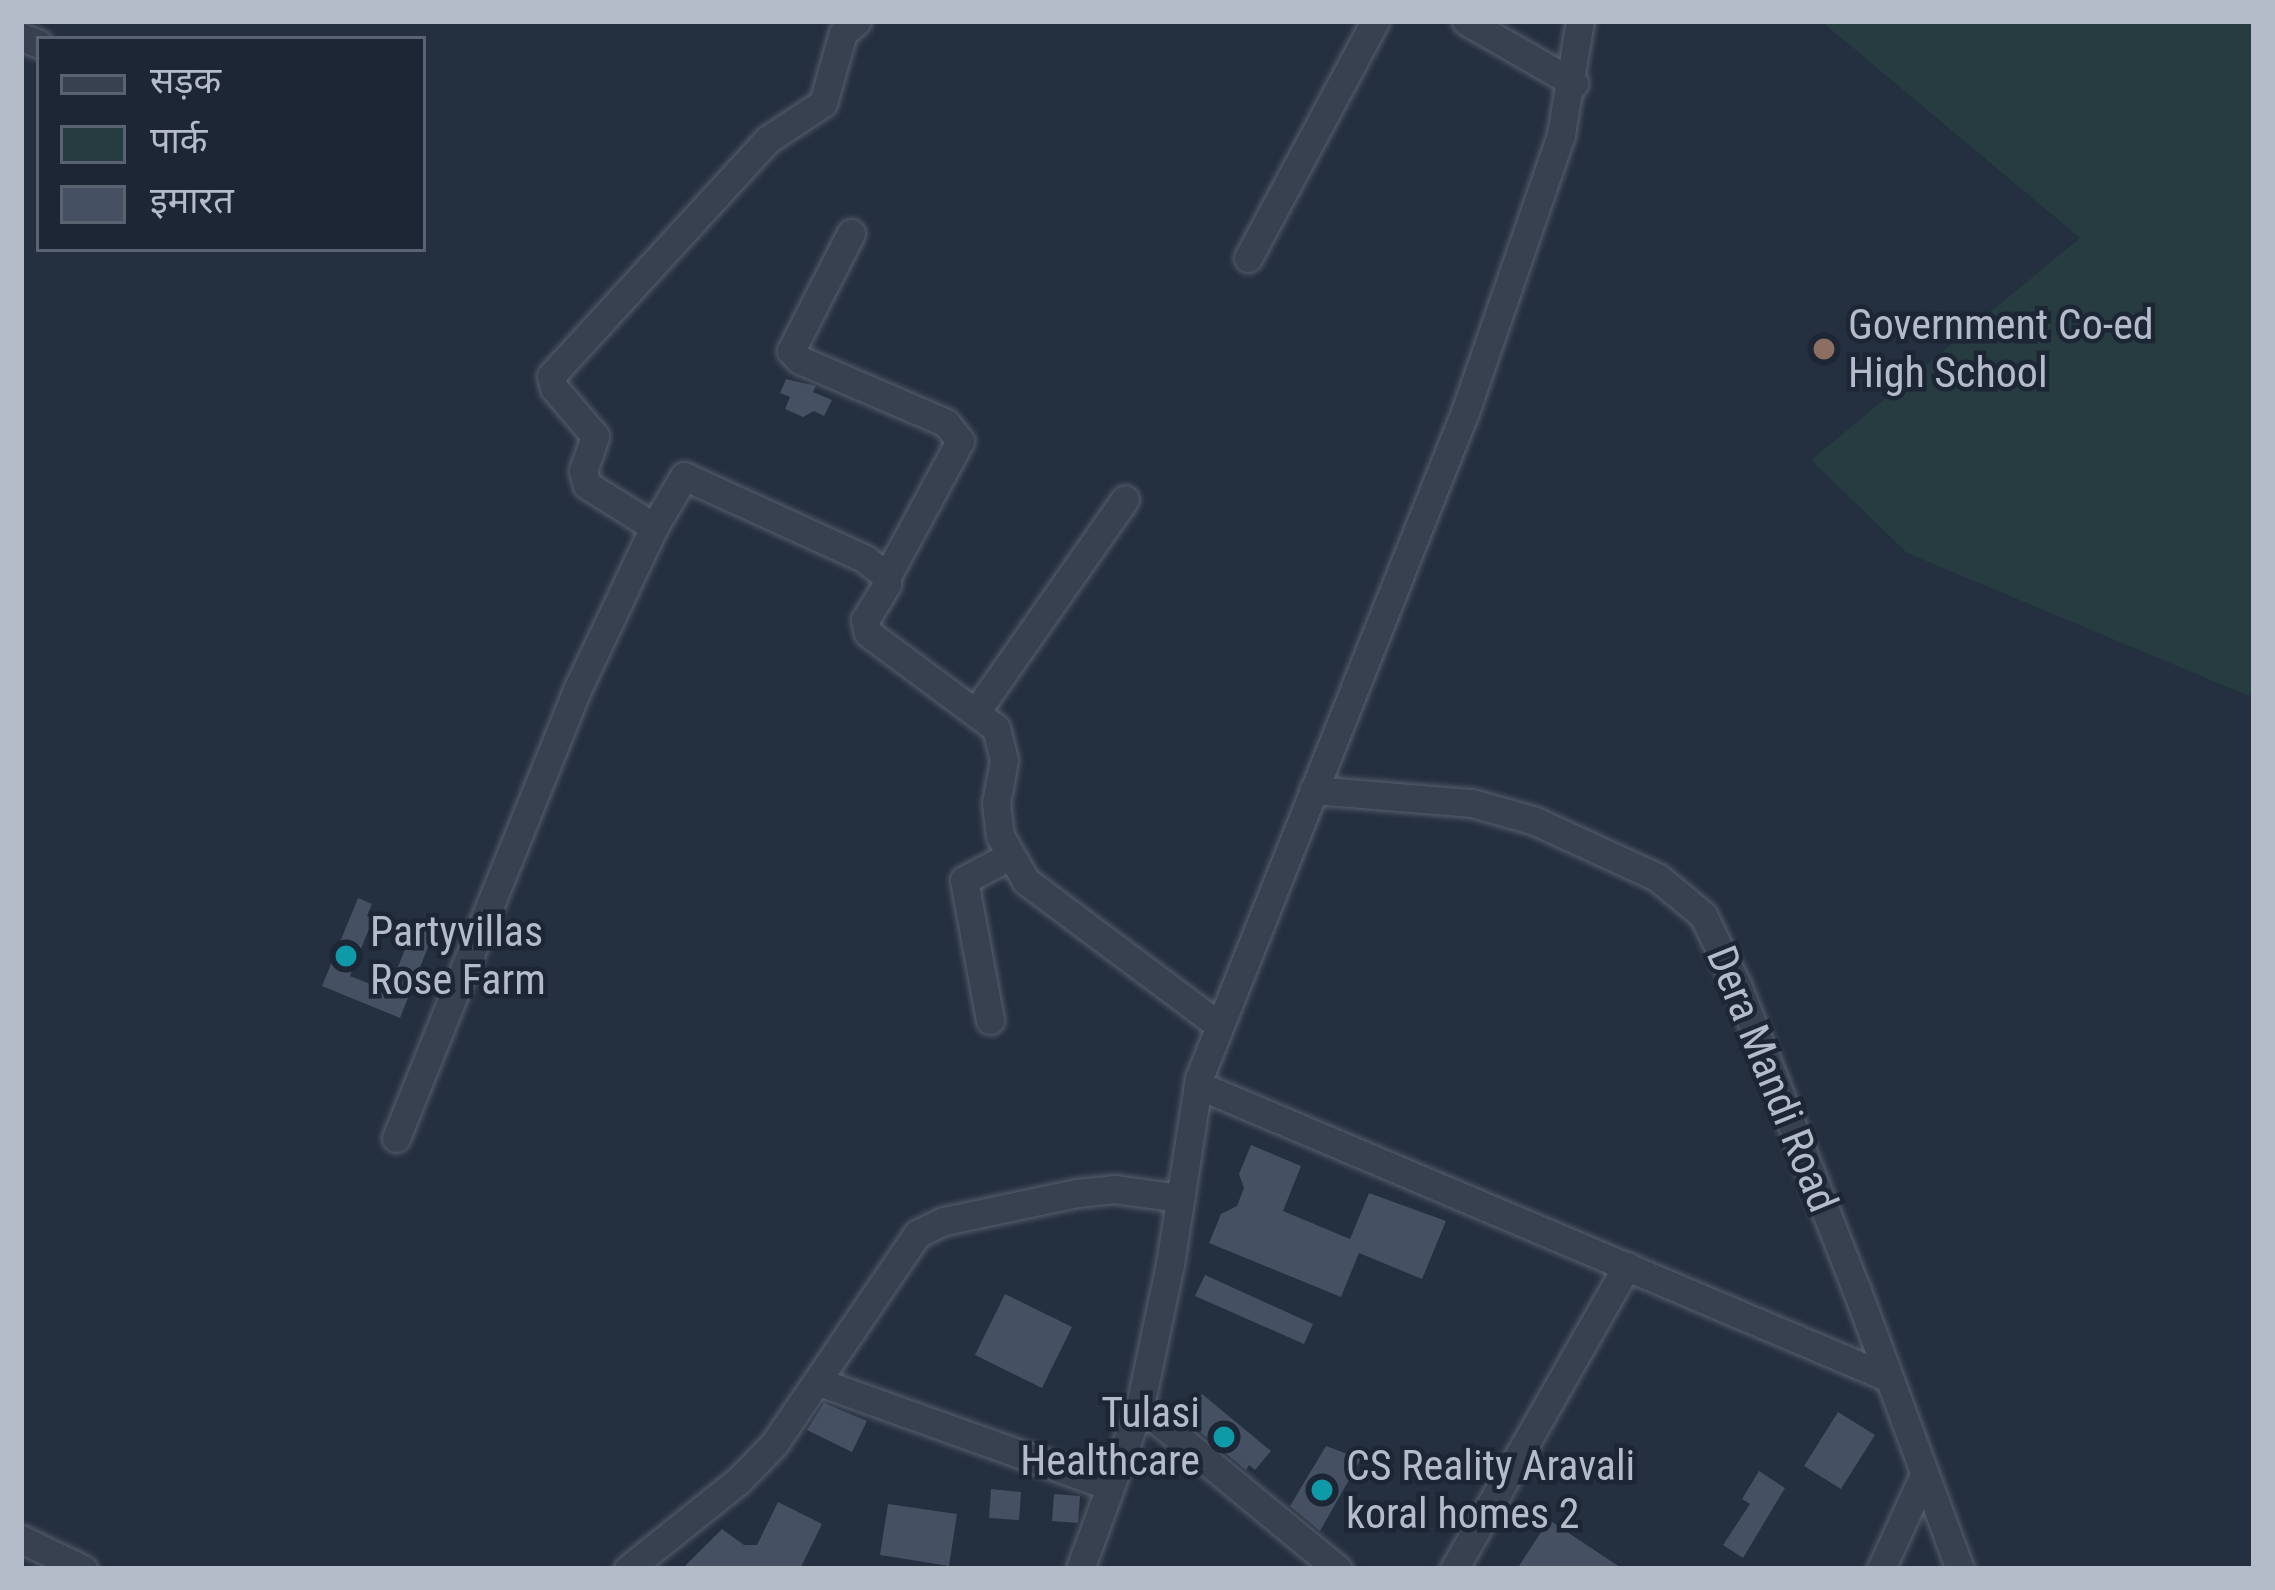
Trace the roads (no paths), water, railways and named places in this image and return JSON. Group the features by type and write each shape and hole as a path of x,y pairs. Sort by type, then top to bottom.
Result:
{"street":[{"path":"1248,258 1375,21"},
{"path":"1466,21 1574,83"},
{"path":"1080,1569 1140,1406 1198,1085 1217,1024 1465,412 1574,83 1580,21"},
{"path":"654,527 587,485 583,471 595,436 554,388 551,376 767,140 824,103 846,25"},
{"path":"851,233 791,351 946,423 960,441 865,620 868,633 978,709 996,728 1003,745 996,803 1008,856 1025,881 1217,1024"},
{"path":"396,1138 576,692 678,482 690,476 865,559 887,576"},
{"path":"978,709 1125,499"},
{"name":"Dera Mandi Road","path":"1313,790 1472,803 1514,815 1592,843 1686,896 1703,915 1737,985 1960,1569"},
{"path":"990,1020 964,880 1008,856"},
{"path":"1198,1085 1887,1377"},
{"path":"628,1569 757,1463 819,1382 910,1242 928,1227 1078,1192 1114,1189 1180,1198"},
{"path":"1454,1569 1627,1266"},
{"path":"819,1382 1110,1486"},
{"path":"1140,1406 1328,1566"},
{"path":"1881,1569 1923,1477"},
{"path":"21,1539 83,1569"}],"place":[{"name":"Government Co-ed High School","path":"1824,349"},
{"name":"Partyvillas Rose Farm","path":"346,956"},
{"name":"Tulasi Healthcare","path":"1224,1437"},
{"name":"CS Reality Aravali koral homes 2","path":"1322,1490"}]}
